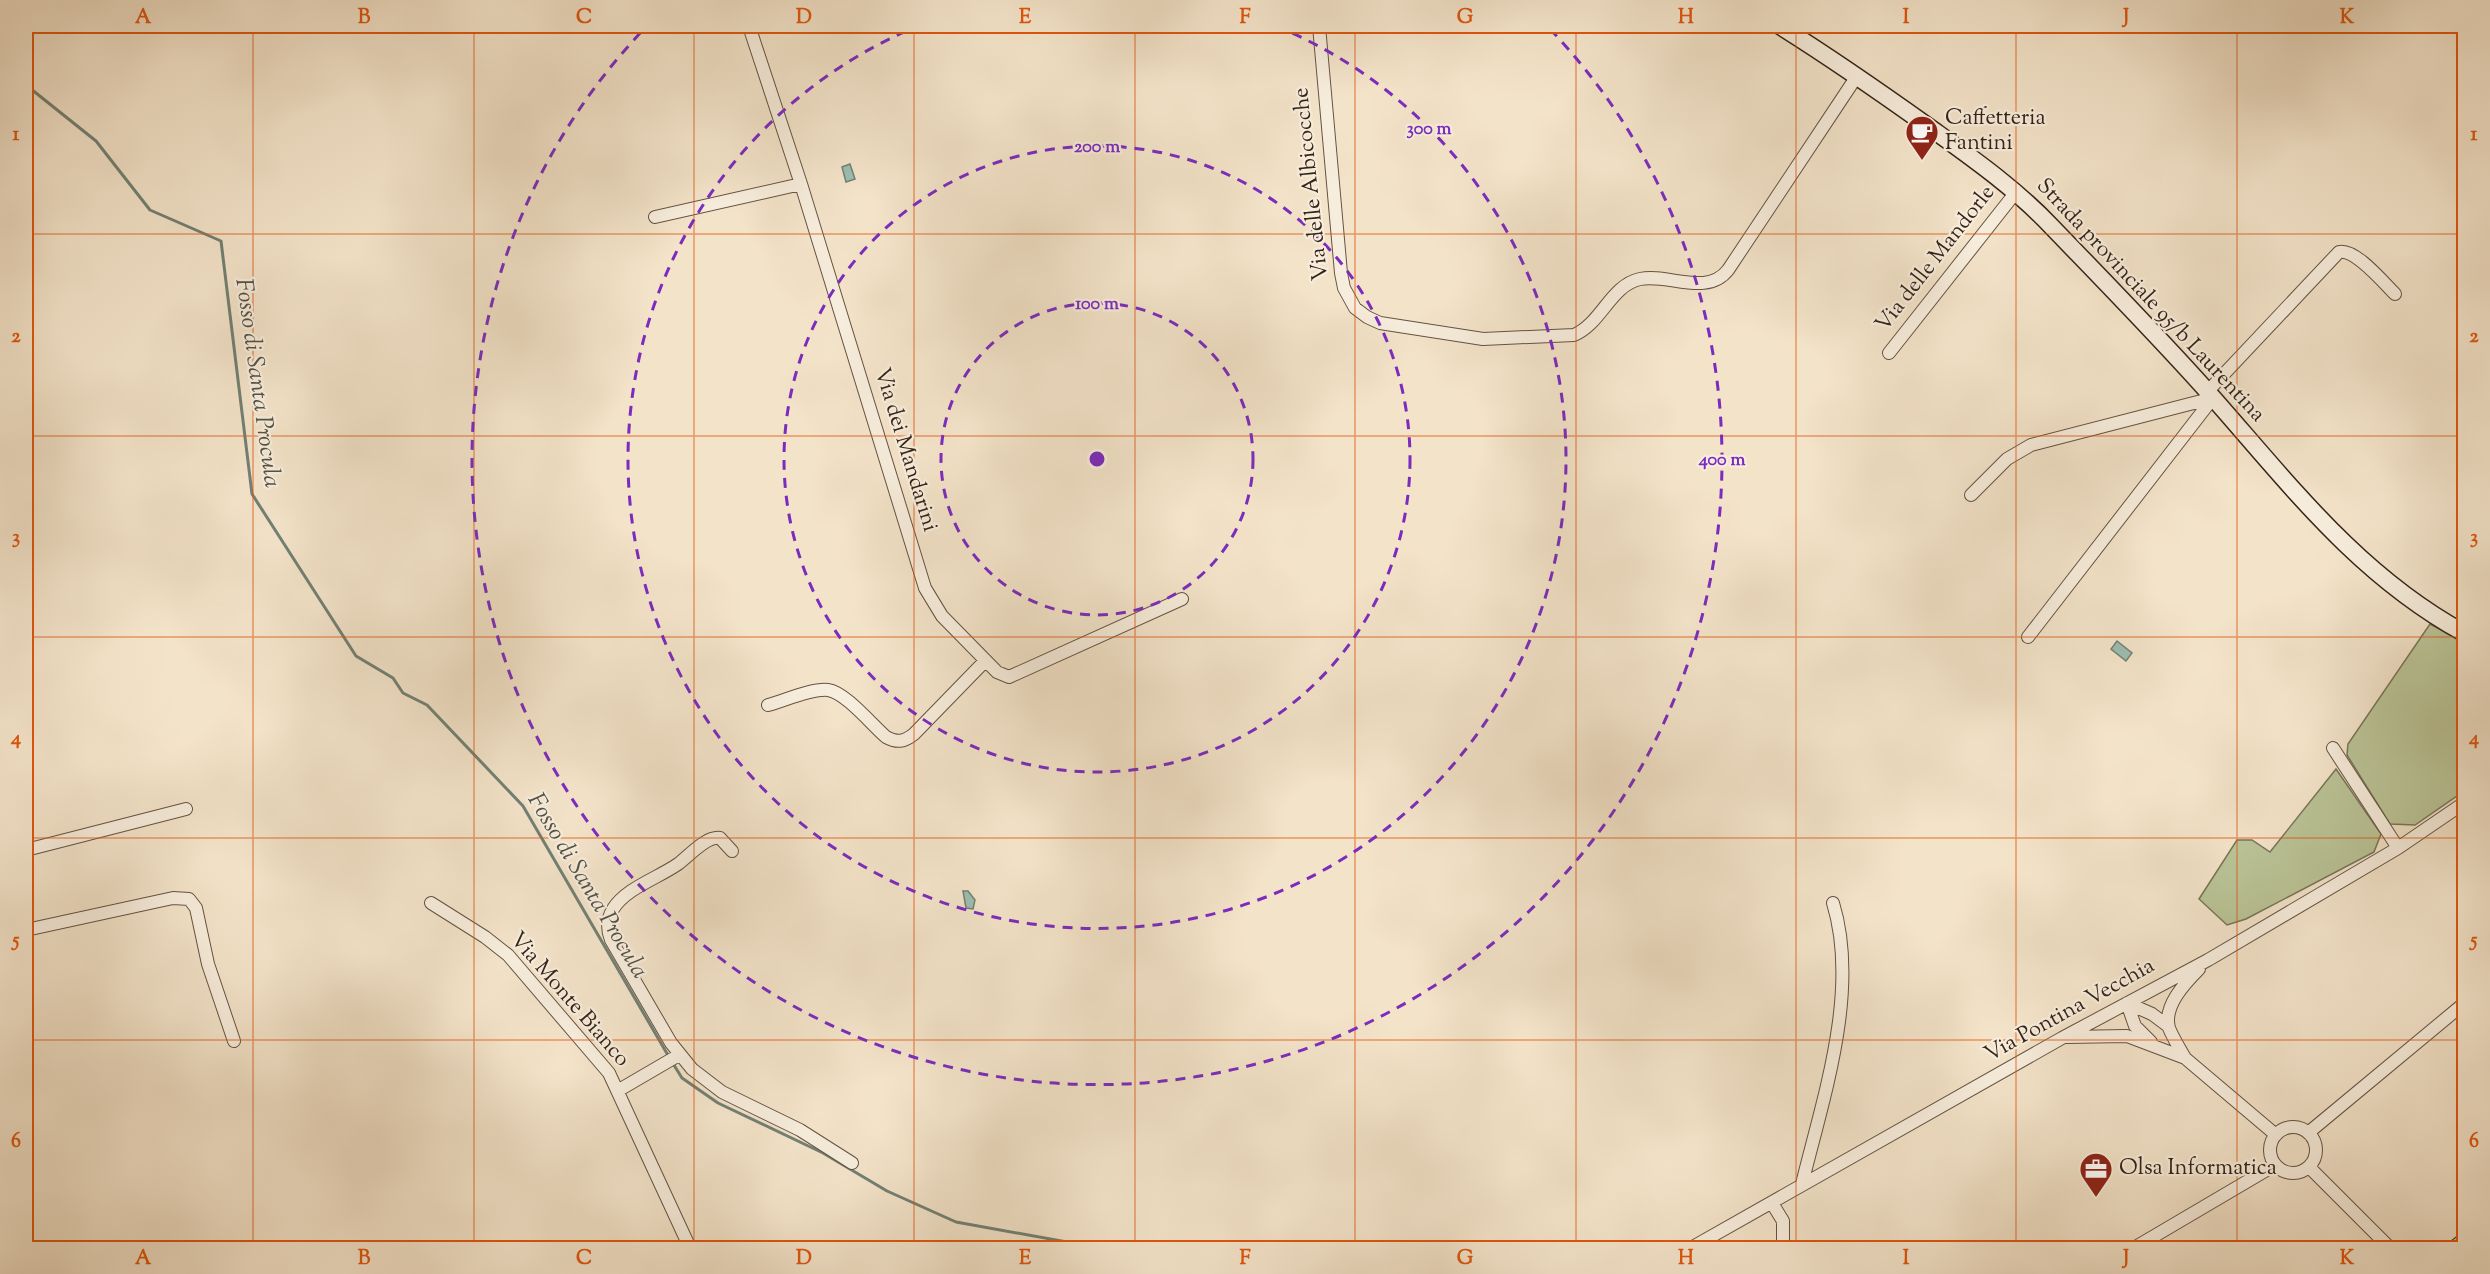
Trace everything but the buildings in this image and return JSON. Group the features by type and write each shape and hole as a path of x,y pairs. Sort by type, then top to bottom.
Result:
{"highway":[{"path":"2459,1248 2464,1244"}],"main road":[{"name":"Strada provinciale 95/b Laurentina","path":"1780,26 1857,76 2016,192 2051,226 2210,395 2313,512 2355,555 2401,594 2464,633"}],"street":[{"name":"Via dei Mandarini","path":"749,26 801,184 926,588 942,616 985,661 1003,676 1012,677 1182,599"},
{"name":"Via delle Albicocche","path":"1319,26 1341,273 1350,301 1362,315 1385,324 1483,339 1574,335 1585,328 1622,288 1637,280 1650,278 1706,283 1718,280 1728,270 1857,76"},
{"path":"655,217 801,184"},
{"name":"Via delle Mandorle","path":"1889,353 2016,192"},
{"path":"2028,637 2210,395 2339,252 2344,251 2356,256 2395,294"},
{"path":"1971,495 2007,459 2031,445 2210,395"},
{"path":"768,705 817,691 833,691 886,737 894,741 902,741 914,734 985,661"},
{"path":"2333,748 2398,848"},
{"name":"Via Pontina Vecchia","path":"1691,1248 2062,1038 2208,960 2398,848 2464,803"},
{"path":"26,850 186,809"},
{"path":"732,851 720,838 713,838 623,898 613,909 609,919 608,930 613,944 679,1055 697,1074 723,1092 791,1125 852,1163"},
{"path":"26,930 173,898 189,899 196,908 208,964 234,1041"},
{"name":"Via Monte Bianco","path":"431,903 488,939 511,959 606,1069 619,1090 690,1248"},
{"path":"1802,1184 1828,1084 1838,1022 1842,951 1839,923 1833,903"},
{"path":"2168,1026 2171,1010 2179,992 2208,960"},
{"path":"2127,1003 2152,1014 2168,1026 2185,1058"},
{"path":"2127,1003 2135,1026 2157,1047"},
{"path":"2308,1133 2461,1006"},
{"path":"2062,1038 2118,1036 2138,1040 2185,1058 2276,1135"},
{"path":"619,1090 679,1055"},
{"path":"2295,1127 2308,1133 2316,1146 2314,1161 2309,1167 2296,1173 2281,1170 2275,1165 2270,1146 2276,1135 2282,1130 2295,1127"},
{"path":"2134,1248 2275,1165"},
{"path":"2309,1167 2390,1248"},
{"path":"1772,1203 1783,1221 1783,1248"}],"green space":[{"path":"2430,624 2464,642 2464,791 2415,825 2390,824 2347,755 2348,744"},
{"path":"2336,769 2381,834 2374,852 2246,919 2227,925 2199,899 2237,840 2252,840 2270,852"}],"water":[{"path":"850,164 855,179 846,182 842,167"},
{"path":"2117,641 2132,653 2126,661 2111,649"},
{"path":"963,891 968,891 975,900 973,909 966,908"}],"waterway":[{"name":"Fosso di Santa Procula","path":"26,85 96,141 150,210 221,241 252,494 356,656 393,678 403,693 427,705 523,806 669,1057"},
{"name":"Fosso di Santa Procula","path":"672,1062 682,1078 718,1103 823,1153 887,1191 956,1222 1100,1248"}],"place":[{"name":"Caffetteria Fantini","path":"1922,161"},
{"name":"Olsa Informatica","path":"2096,1198"}]}
